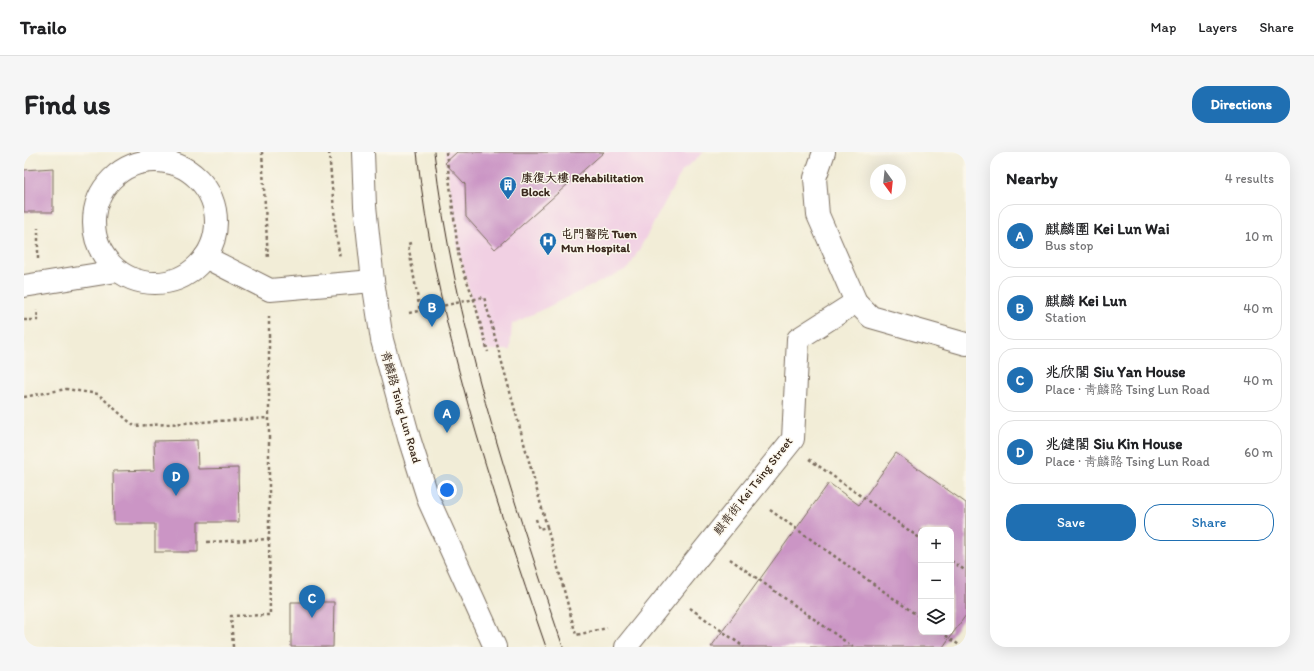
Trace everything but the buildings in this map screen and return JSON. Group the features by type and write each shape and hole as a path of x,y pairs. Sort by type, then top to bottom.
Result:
{"street":[{"name":"青麟路 Tsing Lun Road","path":"363,152 365,206 382,340 409,438 429,501 495,647"},
{"path":"824,152 815,178 818,215 856,302 871,317 966,344"},
{"path":"145,161 166,162 185,168 201,182 212,198 216,218 214,239 206,257 191,271 174,281 154,284 135,281 117,272 103,256 94,238 93,217 98,197 109,181 126,168 145,161"},
{"path":"206,257 270,290 374,281"},
{"path":"24,286 117,272"},
{"name":"麒青街 Kei Tsing Street","path":"628,646 793,439 798,339 856,302"}],"path":[{"path":"233,647 231,616 270,615 268,418 270,290 262,152"},
{"path":"446,152 460,259 474,300 488,352"},
{"path":"411,243 408,244 420,311"},
{"path":"409,313 484,297 576,634 608,628 628,646"},
{"path":"24,397 66,389 98,394 134,426 268,418"},
{"path":"789,444 918,537"},
{"path":"749,494 918,616"},
{"path":"536,519 539,529 547,527"},
{"path":"207,542 269,539"},
{"path":"709,543 853,647"},
{"path":"954,562 966,571"},
{"path":"669,593 744,647"},
{"path":"945,635 962,647"}],"shaded area":[{"name":"屯門醫院 Tuen Mun Hospital","path":"445,152 704,152 682,171 629,268 512,324 510,350 483,350 457,243"}],"tram line":[{"path":"417,152 425,215 451,341 486,465 546,647"},
{"path":"434,152 443,215 469,341 503,464 563,647"}],"place":[{"name":"康復大樓 Rehabilitation Block","path":"508,200"},
{"name":"屯門醫院 Tuen Mun Hospital","path":"548,256"},
{"name":"麒麟 Kei Lun","path":"432,327"},
{"name":"麒麟圍 Kei Lun Wai","path":"447,433"},
{"name":"兆健閣 Siu Kin House","path":"176,496"},
{"name":"兆欣閣 Siu Yan House","path":"312,618"}]}
